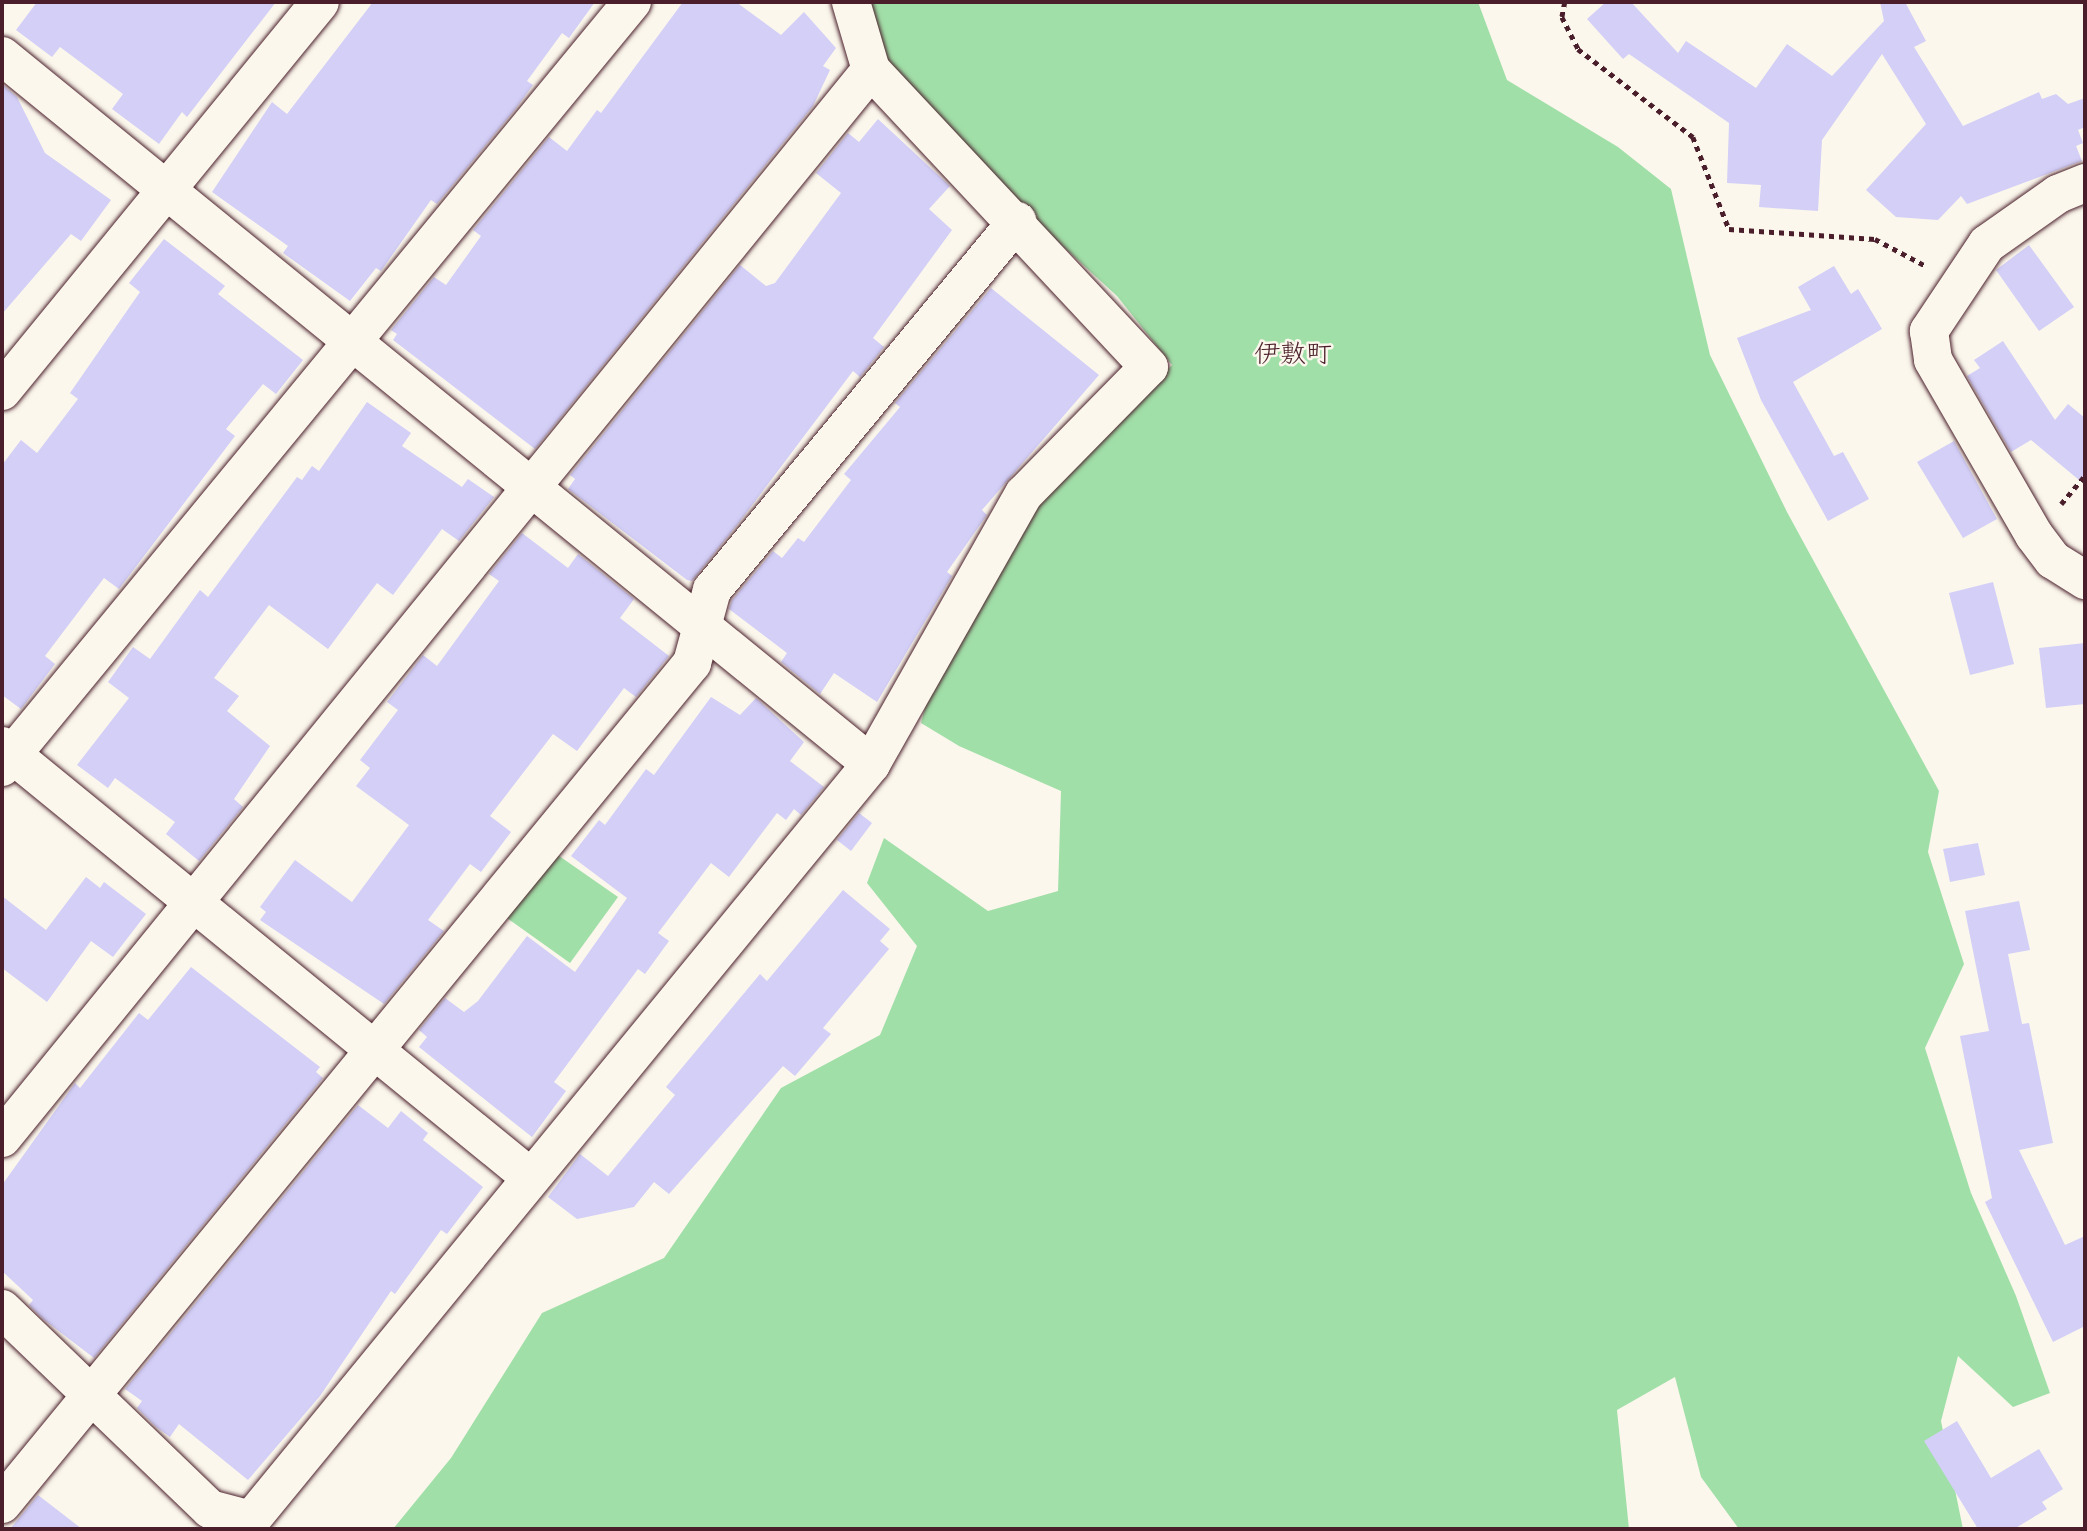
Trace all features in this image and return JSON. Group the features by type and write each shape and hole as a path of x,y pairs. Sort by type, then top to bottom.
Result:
{"street":[{"path":"2,391 320,2"},
{"path":"530,1177 196,905 5,755 355,342 632,2"},
{"path":"2,1309 211,1509 251,1520 871,764 1024,494 1149,368 1017,221 871,70 851,2"},
{"path":"2,56 871,764"},
{"path":"2,1138 535,489 871,70"},
{"path":"2085,183 2016,220 1987,244 1957,283 1929,331 1933,360 2034,536 2053,560 2085,580"},
{"path":"2,1504 692,663 712,590 1017,221"}],"path":[{"path":"1565,2 1562,17 1578,49 1693,137 1729,229 1875,239 1957,283"}],"green space":[{"path":"864,2 1478,2 1507,80 1618,147 1671,189 1710,355 1787,512 1939,791 1928,852 1964,964 1925,1048 1971,1193 2016,1296 2050,1393 2013,1407 1958,1356 1941,1421 1963,1529 1739,1529 1701,1477 1675,1377 1617,1410 1629,1529 393,1529 451,1458 542,1313 664,1258 781,1088 880,1035 917,946 867,883 884,838 988,911 1058,891 1061,791 959,746 921,723 929,693 1039,500 1172,365 1117,296 996,185 883,55"},
{"path":"552,851 618,897 570,963 504,916"}],"building":[{"path":"37,2 276,2 187,117 182,112 159,144 112,109 123,94 60,47 52,57 16,30"},
{"path":"373,2 595,2 569,38 562,33 527,81 533,85 514,111 437,204 431,200 381,271 376,268 350,301 283,253 288,246 212,192 272,102 287,114"},
{"path":"683,2 736,2 781,35 804,12 836,48 823,66 830,70 813,106 535,449 393,340 397,334 391,330 434,277 446,285 481,236 473,230 549,137 567,151 597,110 601,113"},
{"path":"1606,2 1631,2 1678,53 1686,41 1756,88 1787,44 1832,76 1884,21 1880,2 1905,2 1926,41 1914,47 1963,126 2039,92 2042,99 2056,94 2068,104 2085,98 2085,127 2078,130 2083,143 2076,146 2082,161 1967,204 1961,196 1938,220 1896,217 1866,190 1926,124 1882,54 1822,140 1818,211 1759,207 1761,185 1727,183 1729,123 1629,54 1623,59 1587,19"},
{"path":"2,84 17,97 45,153 111,200 81,241 71,234 2,314"},
{"path":"878,119 950,186 929,209 952,230 873,338 884,347 860,377 853,371 738,524 692,581 687,580 568,489 575,479 570,475 740,265 766,286 775,283 841,193 816,173 848,133 859,142"},
{"path":"164,239 225,286 218,294 303,360 276,394 263,384 226,429 235,436 119,589 104,578 45,656 55,664 21,709 2,695 2,465 21,440 37,453 78,399 70,393 140,292 129,283"},
{"path":"2029,245 2074,307 2039,331 1996,270"},
{"path":"1834,266 1851,294 1858,289 1882,329 1793,382 1834,456 1843,452 1869,499 1828,521 1761,400 1737,338 1811,310 1798,287"},
{"path":"991,288 1099,375 982,510 987,515 947,572 952,576 877,702 834,673 820,694 781,662 787,653 729,609 732,600 773,551 782,558 798,538 804,542 851,480 844,474 900,407 895,403"},
{"path":"2003,341 2055,420 2068,404 2085,418 2085,485 2031,440 2011,452 1967,376 1980,368 1974,360"},
{"path":"367,402 411,433 402,446 462,487 468,479 494,497 459,541 442,529 393,595 377,583 328,649 269,605 214,678 239,696 227,711 270,746 234,799 243,807 199,861 166,834 175,822 115,778 108,788 77,765 129,698 108,682 133,647 150,659 200,590 208,597 297,477 302,480 312,466 319,471"},
{"path":"1954,441 1997,519 1963,538 1917,462"},
{"path":"522,533 568,568 578,554 634,599 620,618 669,656 636,697 624,688 577,751 553,734 490,816 511,832 481,872 470,864 428,920 444,931 384,1004 260,920 266,912 260,907 295,860 352,902 409,825 356,786 370,768 360,760 398,710 387,702 423,655 437,666 499,581 489,574"},
{"path":"1993,582 2014,664 1970,675 1949,593"},
{"path":"2085,643 2085,704 2046,708 2039,648"},
{"path":"711,697 740,715 756,698 804,742 790,761 824,787 801,815 794,809 786,820 777,813 729,877 711,863 658,933 669,941 645,974 638,969 554,1082 566,1091 532,1137 419,1047 427,1037 419,1030 445,998 464,1012 478,1001 527,936 575,972 627,898 571,856 599,820 605,825 646,769 654,775"},
{"path":"859,813 872,823 851,851 837,840"},
{"path":"1978,843 1985,875 1950,882 1943,849"},
{"path":"86,877 100,888 104,882 146,914 113,957 91,941 47,1002 2,968 2,896 46,930"},
{"path":"843,890 890,929 880,941 889,949 823,1028 831,1034 795,1076 783,1066 669,1194 654,1182 634,1207 577,1219 548,1197 580,1154 608,1176 675,1095 666,1087 760,974 767,981"},
{"path":"2019,901 2030,950 2008,954 2022,1024 2029,1023 2053,1143 2019,1150 2065,1245 2085,1236 2085,1326 2053,1342 1985,1202 1992,1198 1960,1036 1989,1031 1965,911"},
{"path":"191,967 320,1067 316,1072 323,1078 94,1358 43,1319 29,1305 33,1300 2,1271 2,1185 75,1083 80,1088 139,1013 148,1020"},
{"path":"358,1105 388,1128 401,1111 428,1133 423,1140 483,1187 447,1234 441,1230 395,1294 391,1291 320,1396 248,1480 179,1424 170,1437 156,1427 137,1408 142,1401 125,1389"},
{"path":"1957,1421 1991,1478 2039,1449 2063,1489 2042,1502 2047,1509 2014,1529 1978,1529 1924,1441"},
{"path":"38,1495 82,1529 10,1529"}],"district":[{"name":"伊敷町","path":"1293,357"}]}
